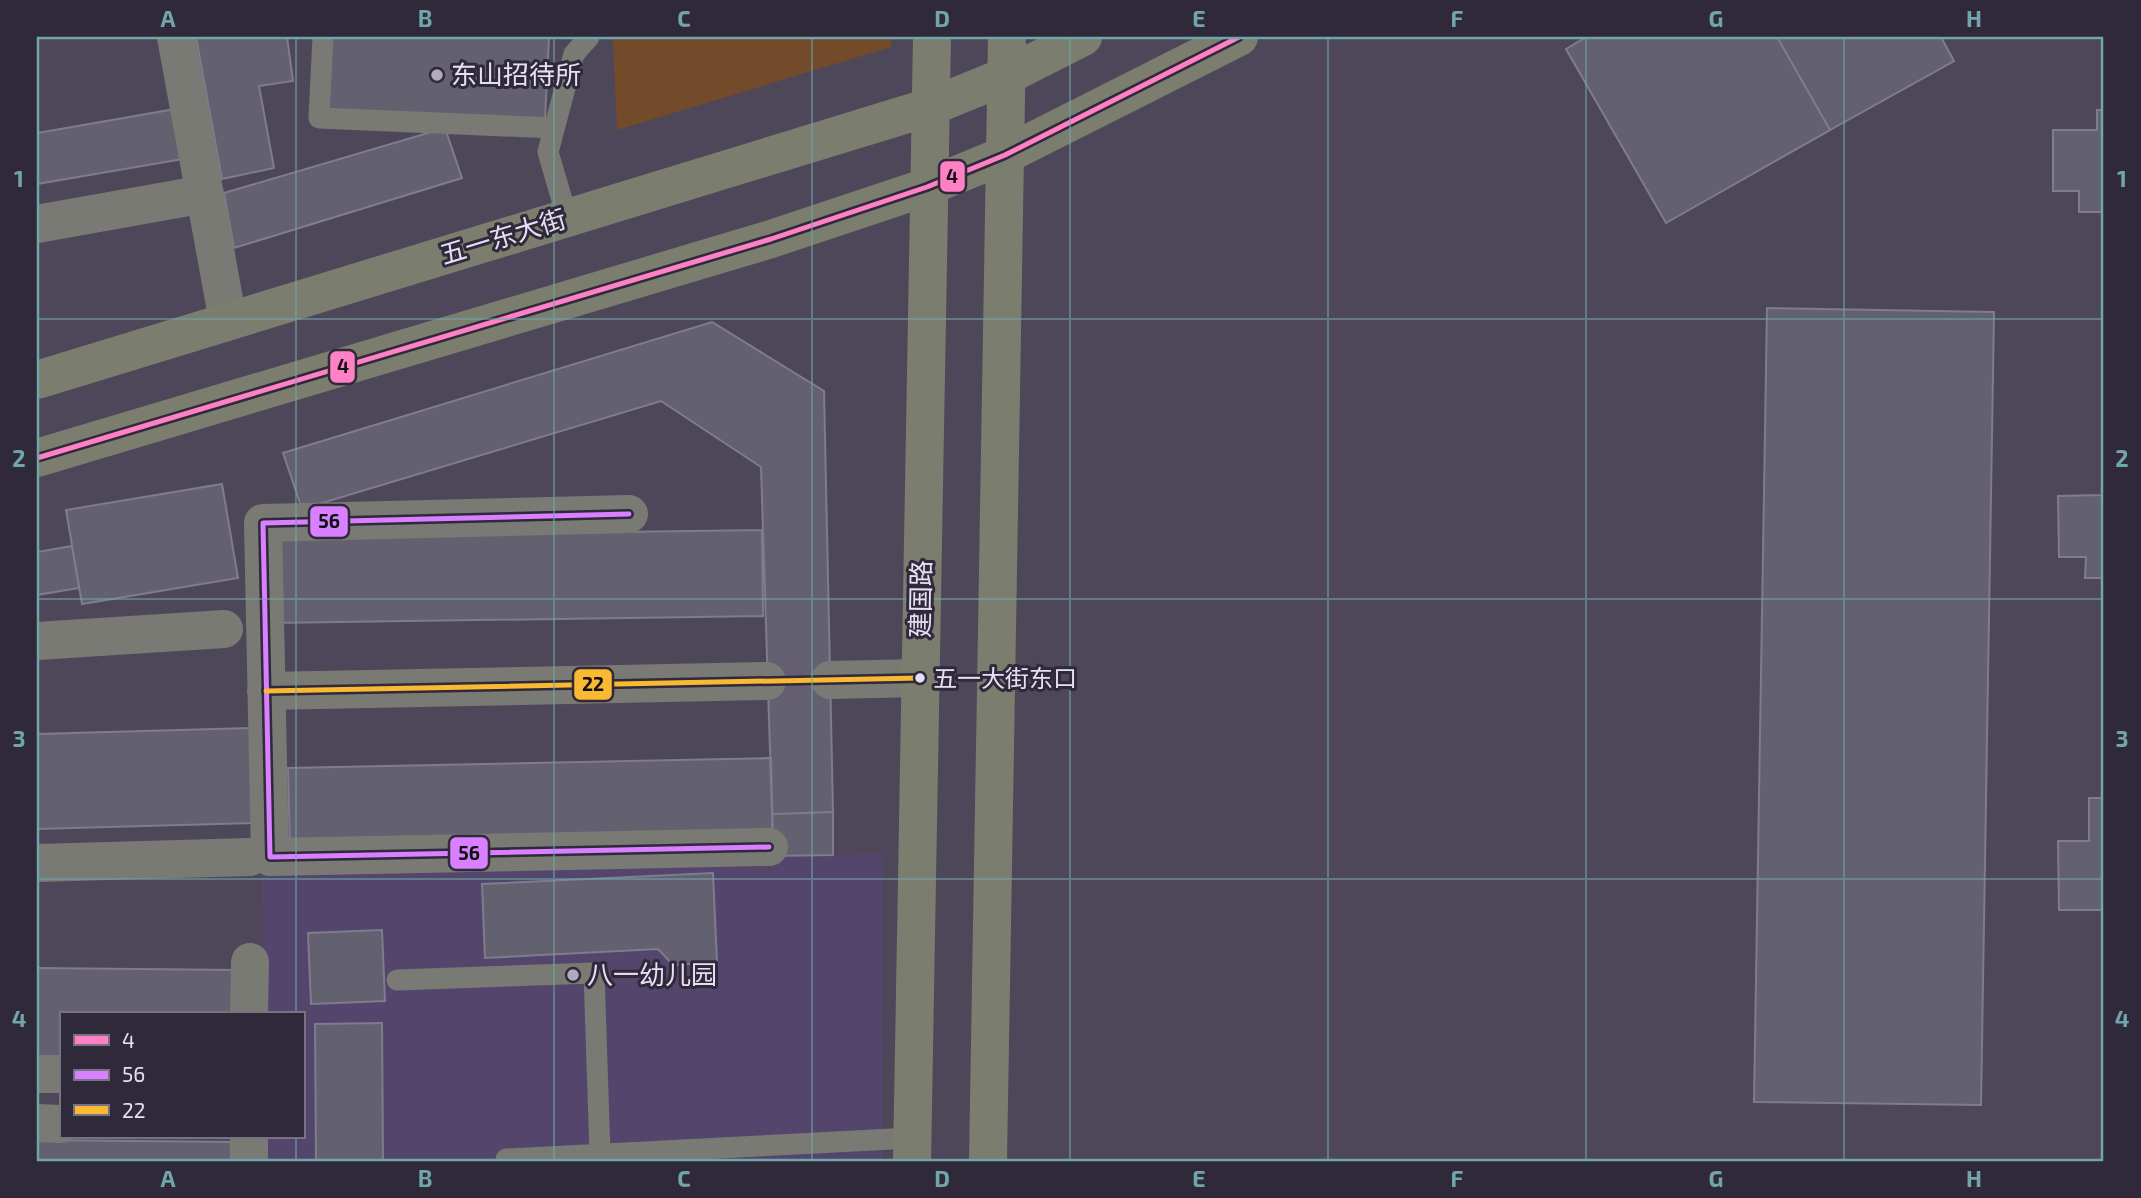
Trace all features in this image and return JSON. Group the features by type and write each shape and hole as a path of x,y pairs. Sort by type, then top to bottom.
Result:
{"main road":[{"name":"建国路","path":"912,1150 927,187 932,37"},
{"path":"988,1161 1007,37"},
{"name":"五一东大街","path":"37,380 930,107 1006,76 1083,37"},
{"path":"37,458 771,239 927,187 1005,155 1239,37"}],"street":[{"path":"176,37 228,321"},
{"path":"37,224 205,194"},
{"path":"629,514 263,523 270,857 769,847"},
{"path":"37,641 224,629"},
{"path":"830,680 920,678"},
{"path":"266,691 767,681"},
{"path":"37,863 250,857"},
{"path":"249,1012 250,962"},
{"path":"37,1074 60,1074"},
{"path":"37,1124 60,1124"},
{"path":"249,1138 249,1161"}],"lane":[{"path":"323,37 319,118 554,128"},
{"path":"568,217 548,152 573,54 589,37"},
{"path":"397,980 594,973 600,1154"},
{"path":"506,1159 600,1154 912,1150"}],"shaded area":[{"path":"615,37 891,37 891,47 617,130"},
{"name":"八一幼儿园","path":"883,854 882,1161 265,1161 265,1138 304,1138 304,1012 264,1012 262,864"}],"building":[{"path":"196,37 287,37 293,81 259,86 274,168 222,179"},
{"name":"东山招待所","path":"329,37 549,37 545,120 326,113"},
{"path":"1586,37 1777,37 1830,130 1666,223 1566,49"},
{"path":"1777,37 1941,37 1954,61 1830,130"},
{"path":"181,108 189,158 37,184 37,133"},
{"path":"2097,110 2104,110 2104,212 2079,212 2079,191 2053,191 2053,130 2097,130"},
{"path":"445,128 462,178 234,248 224,193"},
{"path":"1767,308 1994,312 1981,1105 1754,1102"},
{"path":"712,322 824,391 833,812 772,814 761,467 661,401 302,509 283,453"},
{"path":"2103,475 2104,578 2085,578 2086,557 2059,557 2058,496 2103,495"},
{"path":"222,484 238,578 82,604 66,510"},
{"path":"762,530 763,616 271,623 270,537"},
{"path":"72,546 79,588 37,595 37,552"},
{"path":"250,728 253,823 37,829 37,734"},
{"path":"771,758 773,840 290,851 288,768"},
{"path":"2089,798 2104,798 2104,910 2059,910 2058,841 2089,841"},
{"path":"833,812 833,855 773,856 772,814"},
{"path":"713,873 717,962 673,965 658,949 485,958 482,884"},
{"path":"382,930 385,1001 311,1004 308,933"},
{"path":"37,968 239,970 239,1012 60,1012 60,1059 37,1059"},
{"path":"382,1023 383,1161 316,1161 315,1024"},
{"path":"37,1140 237,1142 237,1161 37,1161"}],"tunnel":[{"path":"767,681 830,680"}],"transit line":[{"name":"4","path":"37,458 771,239 927,187 1005,155 1239,37"},
{"name":"56","path":"629,514 263,523 270,857 769,847"},
{"name":"22","path":"266,691 920,678"}],"place":[{"name":"东山招待所","path":"437,75"},
{"name":"五一大街东口","path":"920,678"},
{"name":"八一幼儿园","path":"573,975"}]}
